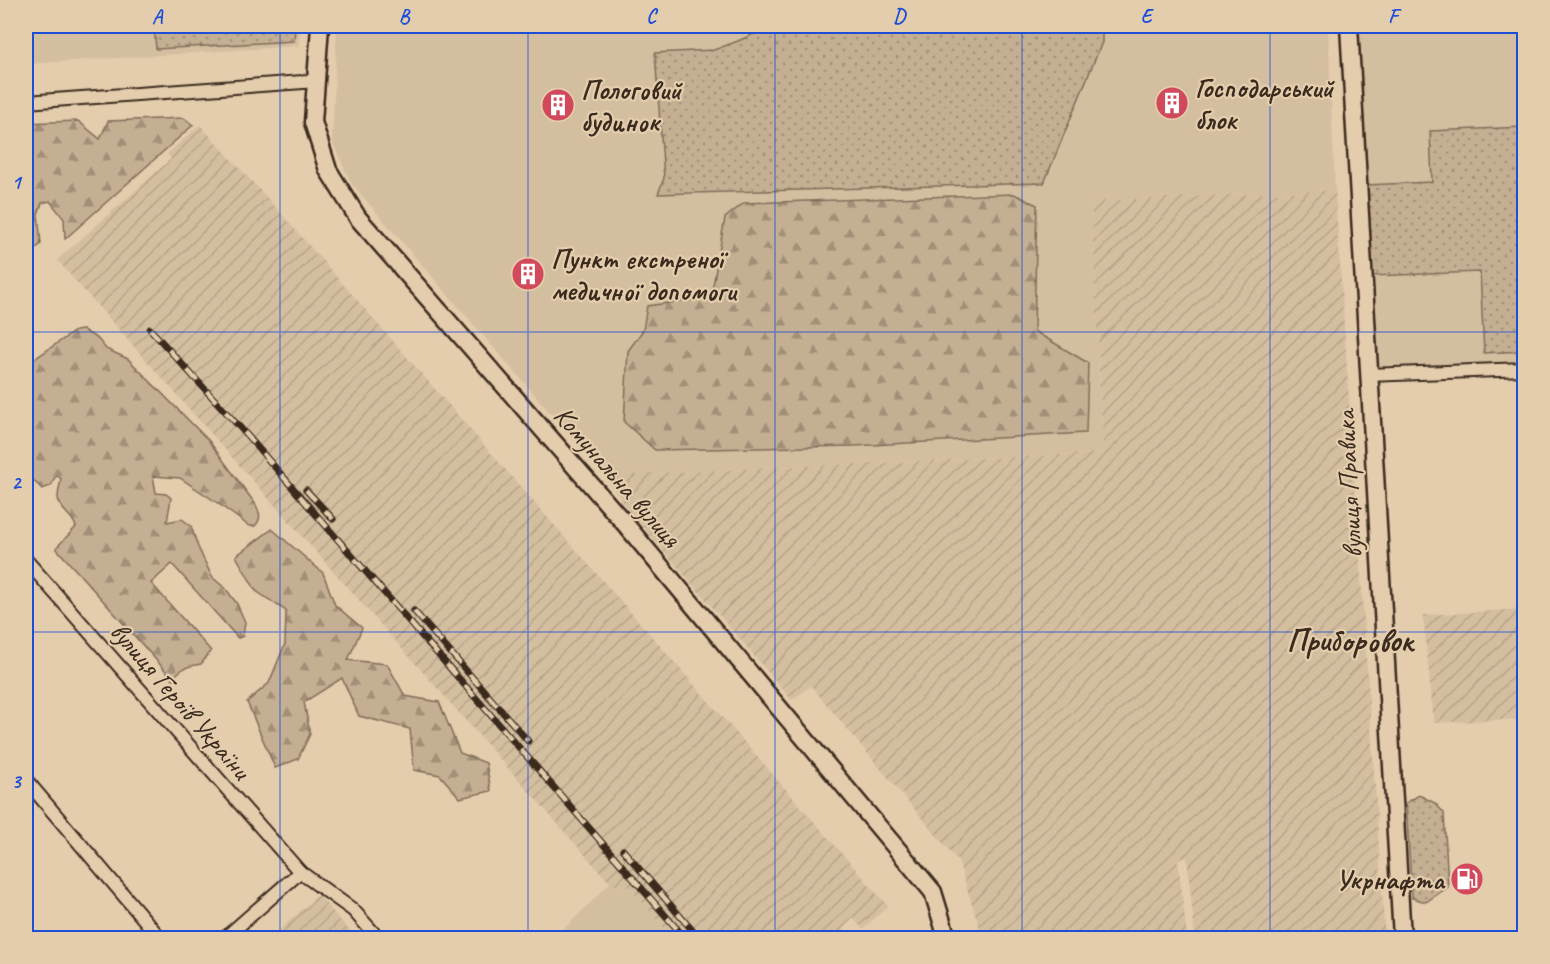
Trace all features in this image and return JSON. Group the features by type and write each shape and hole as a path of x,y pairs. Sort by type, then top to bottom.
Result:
{"street":[{"name":"Комунальна вулиця","path":"320,26 313,122 328,170 358,218 626,525 933,892 947,939"},
{"name":"вулиця Правика","path":"1349,26 1402,939"},
{"path":"26,102 317,81"},
{"path":"1369,375 1524,369"},
{"name":"вулиця Героїв України","path":"26,560 300,872 353,910 378,939"},
{"path":"26,780 160,939"},
{"path":"225,939 300,872"}],"shaded area":[{"path":"26,26 301,26 298,46 26,64"},
{"path":"337,26 1328,26 1335,190 1091,201 1103,453 604,475 351,183 332,141"},
{"path":"1349,26 1524,26 1524,369 1369,375"},
{"path":"200,125 271,202 888,906 863,929 853,918 842,930 849,938 673,938 626,884 621,888 610,883 57,260 171,159 167,154"},
{"path":"1335,190 1385,938 1195,938 1187,857 1178,860 1187,938 983,938 958,861 811,686 792,700 631,513 604,475 1103,453 1091,201"},
{"path":"1524,609 1524,719 1434,723 1423,615"},
{"path":"610,883 621,888 626,883 673,938 555,938"},
{"path":"318,895 356,938 271,938"}],"green space":[{"path":"154,26 295,26 294,41 156,49"},
{"path":"772,26 1102,26 1102,42 1044,183 658,194 664,178 655,53 714,50"},
{"path":"184,118 193,125 65,239 64,219 50,201 42,203 38,214 41,244 34,250 26,247 26,123 78,121 100,139 108,121"},
{"path":"1524,127 1524,351 1484,353 1480,272 1370,276 1366,185 1432,182 1430,131"},
{"path":"1014,194 1037,205 1034,331 1088,363 1086,433 854,446 655,450 624,422 628,351 643,330 647,306 711,297 725,218 744,203"},
{"path":"83,330 98,339 106,349 128,359 209,441 256,505 259,513 259,521 255,526 249,526 180,478 153,476 156,493 166,494 171,498 167,522 182,519 191,526 212,577 226,589 237,604 245,622 243,636 238,638 172,564 151,583 211,651 201,664 185,668 173,679 56,548 76,527 59,502 61,479 58,476 55,477 51,486 42,489 31,478 26,479 26,365 75,331"},
{"path":"272,529 323,573 335,605 362,628 348,660 387,664 405,696 439,702 460,753 486,763 491,791 460,798 440,775 414,770 410,729 359,716 342,678 304,702 310,734 298,759 275,768 247,702 269,683 285,644 286,611 256,591 236,556"},
{"path":"1419,795 1435,803 1444,813 1448,887 1426,902 1412,898 1406,803"}],"railway":[{"path":"150,329 245,433 685,938"},
{"path":"306,490 333,519"},
{"path":"414,611 528,741"},
{"path":"623,850 699,938"}],"place":[{"name":"Господарський блок","path":"1172,103"},
{"name":"Пологовий будинок","path":"558,105"},
{"name":"Пункт екстреної медичної допомоги","path":"528,274"},
{"name":"Укрнафта","path":"1467,879"}],"district":[{"name":"Приборовок","path":"1350,640"}]}
